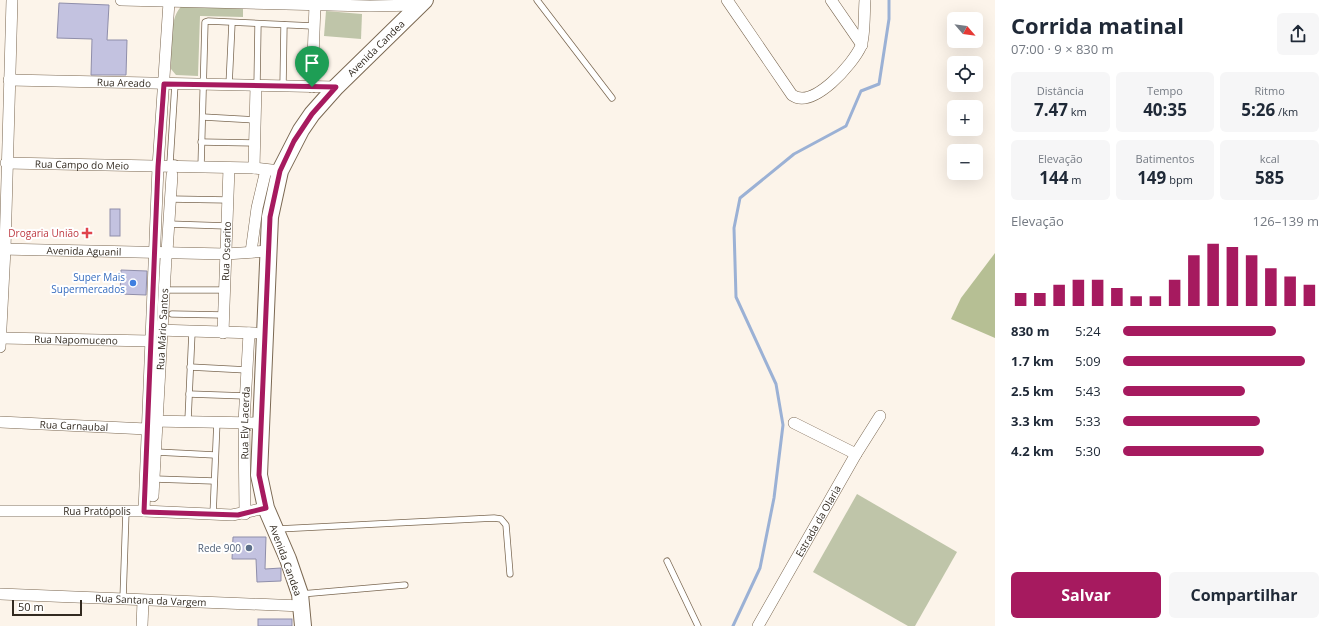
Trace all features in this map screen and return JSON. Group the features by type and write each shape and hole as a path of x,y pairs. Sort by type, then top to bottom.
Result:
{"main road":[{"name":"Avenida Candea","path":"303,626 301,600 276,529 266,508 259,475 261,423 257,332 269,251 273,170 301,130 336,87 423,2"}],"street":[{"path":"0,347 2,249 12,0"},
{"path":"121,0 169,2 280,1 308,3 423,2"},
{"path":"727,0 788,90 796,99 808,98 836,79 850,65 862,44 865,0"},
{"path":"831,0 862,44"},
{"path":"144,512 151,423 152,341 158,330 155,252 158,167 170,84 169,2"},
{"path":"308,3 313,26 312,87"},
{"name":"Rua Areado","path":"9,80 336,87"},
{"path":"254,168 256,86"},
{"name":"Rua Campo do Meio","path":"6,163 158,167 201,166 273,170"},
{"name":"Rua Oscarito","path":"223,333 229,168"},
{"path":"251,252 257,208 273,170"},
{"name":"Rua Mário Santos","path":"153,496 156,452 151,423 158,330 165,290 172,175"},
{"name":"Avenida Aguanil","path":"2,249 155,252 166,255 226,254 269,251"},
{"path":"158,330 223,333 257,332"},
{"name":"Rua Ely Lacerda","path":"245,514 244,422 247,370 257,332"},
{"name":"Rua Napomuceno","path":"0,338 152,341"},
{"name":"Estrada da Olaria","path":"758,626 856,454 880,416"},
{"name":"Rua Carnaubal","path":"0,422 151,423 188,420 261,423"},
{"path":"794,423 856,454"},
{"name":"Rua Pratópolis","path":"0,511 245,514 266,508"},
{"name":"Rua Santana da Vargem","path":"0,594 143,601 301,600"},
{"path":"142,626 143,601"}],"lane":[{"path":"537,0 612,98"},
{"path":"170,84 170,163 201,166 205,22 313,26"},
{"path":"229,85 232,23"},
{"path":"256,86 258,24"},
{"path":"283,86 284,25"},
{"path":"203,117 256,120"},
{"path":"201,142 255,143"},
{"path":"170,199 228,200"},
{"path":"168,224 227,226"},
{"path":"165,290 225,290"},
{"path":"172,314 224,316"},
{"path":"188,420 192,332"},
{"path":"190,368 247,370"},
{"path":"189,394 246,396"},
{"path":"213,514 217,421"},
{"path":"156,452 215,455"},
{"path":"155,479 214,480"},
{"path":"123,600 126,512"},
{"path":"276,529 494,518 501,519 506,525 510,574"},
{"path":"667,561 698,626"},
{"path":"301,600 405,585"}],"green space":[{"path":"183,5 243,5 243,17 200,16 198,76 176,75 171,69 173,25 178,10"},
{"path":"326,11 362,14 361,39 324,36"},
{"path":"995,253 995,338 951,319 961,298"},
{"path":"857,494 957,552 915,626 908,626 813,572"}],"building":[{"path":"59,3 109,5 107,40 127,40 126,75 91,75 92,39 57,38"},
{"path":"110,209 120,209 120,236 110,236"},
{"name":"Super Mais Supermercados","path":"121,270 147,271 146,295 120,294"},
{"name":"Rede 900","path":"233,537 266,537 265,569 281,568 281,581 257,582 256,559 232,559"},
{"path":"258,619 292,619 292,626 258,626"}],"waterway":[{"path":"733,626 760,568 774,498 783,425 776,384 736,297 734,228 740,198 794,154 846,126 861,91 879,84 889,19 889,0"}],"place":[{"name":"Drogaria União","path":"87,233"},
{"name":"Super Mais Supermercados","path":"133,283"},
{"name":"Rede 900","path":"249,548"}],"route":[{"path":"164,84 312,87 336,87 312,114 294,141 280,171 270,217 259,475 266,508 238,515 144,512 158,167 164,84"}]}
